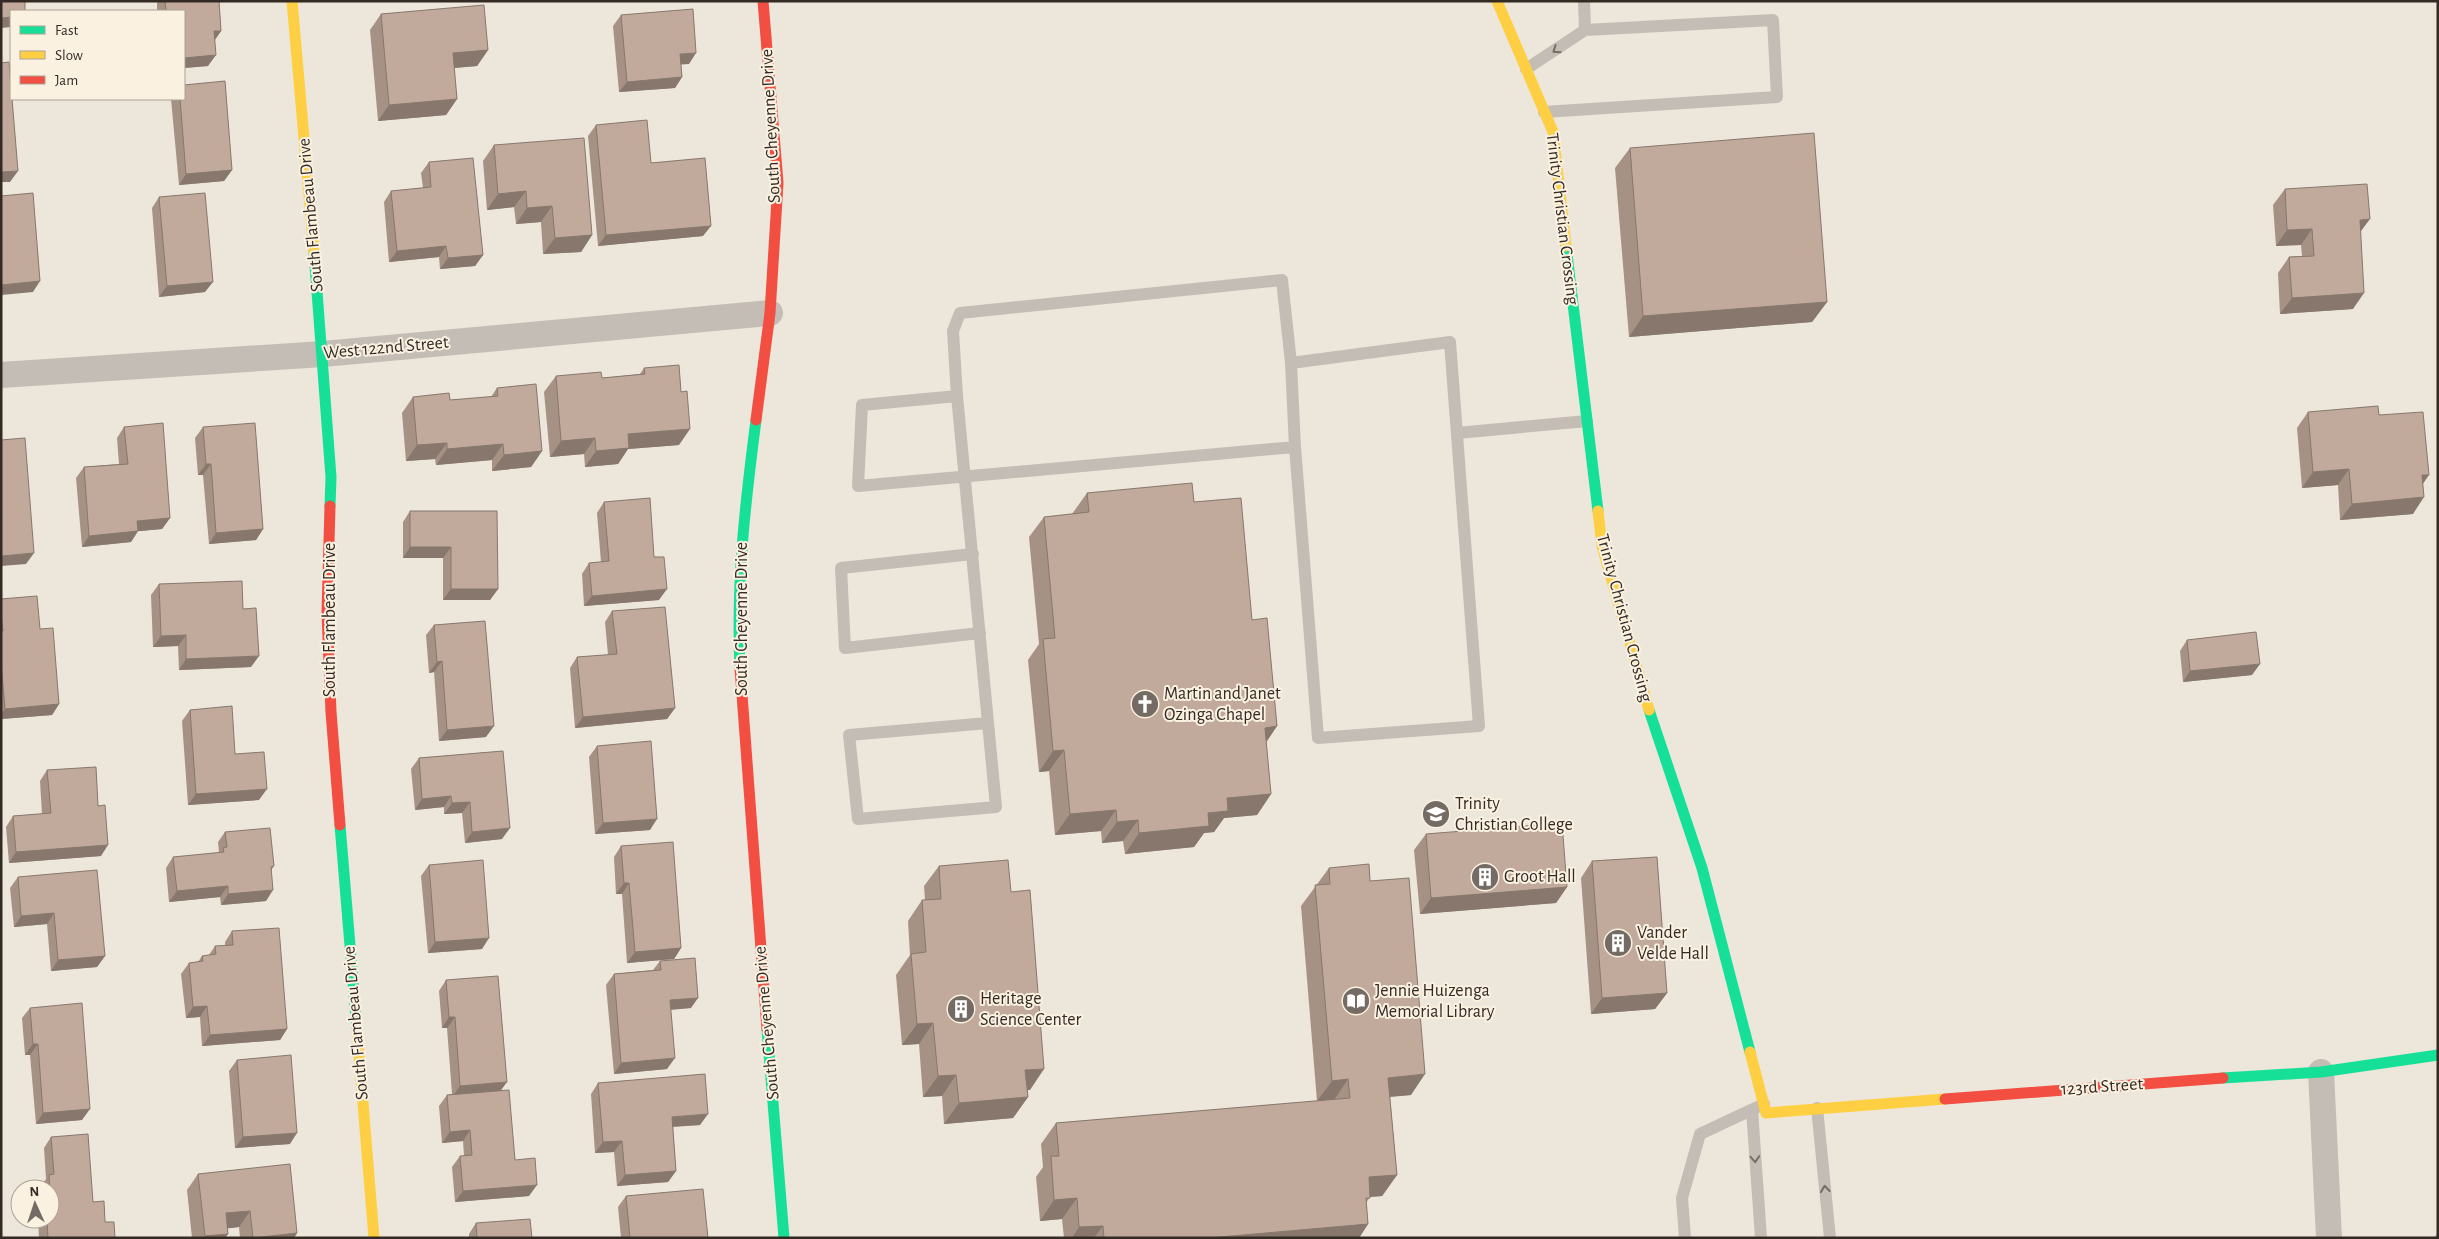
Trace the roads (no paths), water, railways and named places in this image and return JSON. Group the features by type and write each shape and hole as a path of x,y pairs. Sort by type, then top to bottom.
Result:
{"street":[{"name":"South Flambeau Drive","path":"292,1 323,354 331,477 326,613 328,673 374,1238"},
{"name":"South Cheyenne Drive","path":"762,1 778,183 770,313 742,528 738,625 741,700 784,1238"},
{"name":"Trinity Christian Crossing","path":"1497,1 1553,132 1602,546 1649,711 1702,868 1765,1109"},
{"name":"West 122nd Street","path":"1,375 323,354 770,313"},
{"name":"123rd Street","path":"1765,1109 1817,1108 2321,1072 2438,1055"},
{"path":"2321,1072 2329,1238"}],"lane":[{"path":"1584,1 1585,30"},
{"path":"1526,70 1585,30 1773,20 1777,97 1544,112"},
{"path":"988,723 849,735 858,818 996,807 953,331 960,313 1282,280 1291,363 1295,447 1318,738 1480,726 1450,342 1291,363"},
{"path":"958,396 862,405 858,486 1295,447"},
{"path":"1456,433 1587,421"},
{"path":"973,554 841,568 845,648 980,633"},
{"path":"1817,1108 1830,1238"},
{"path":"1685,1238 1682,1198 1700,1134 1752,1110 1765,1109"},
{"path":"1752,1110 1761,1238"}],"place":[{"name":"Martin and Janet Ozinga Chapel","path":"1145,704"},
{"name":"Trinity Christian College","path":"1436,814"},
{"name":"Groot Hall","path":"1485,877"},
{"name":"Vander Velde Hall","path":"1618,943"},
{"name":"Jennie Huizenga Memorial Library","path":"1356,1001"},
{"name":"Heritage Science Center","path":"961,1009"}]}
